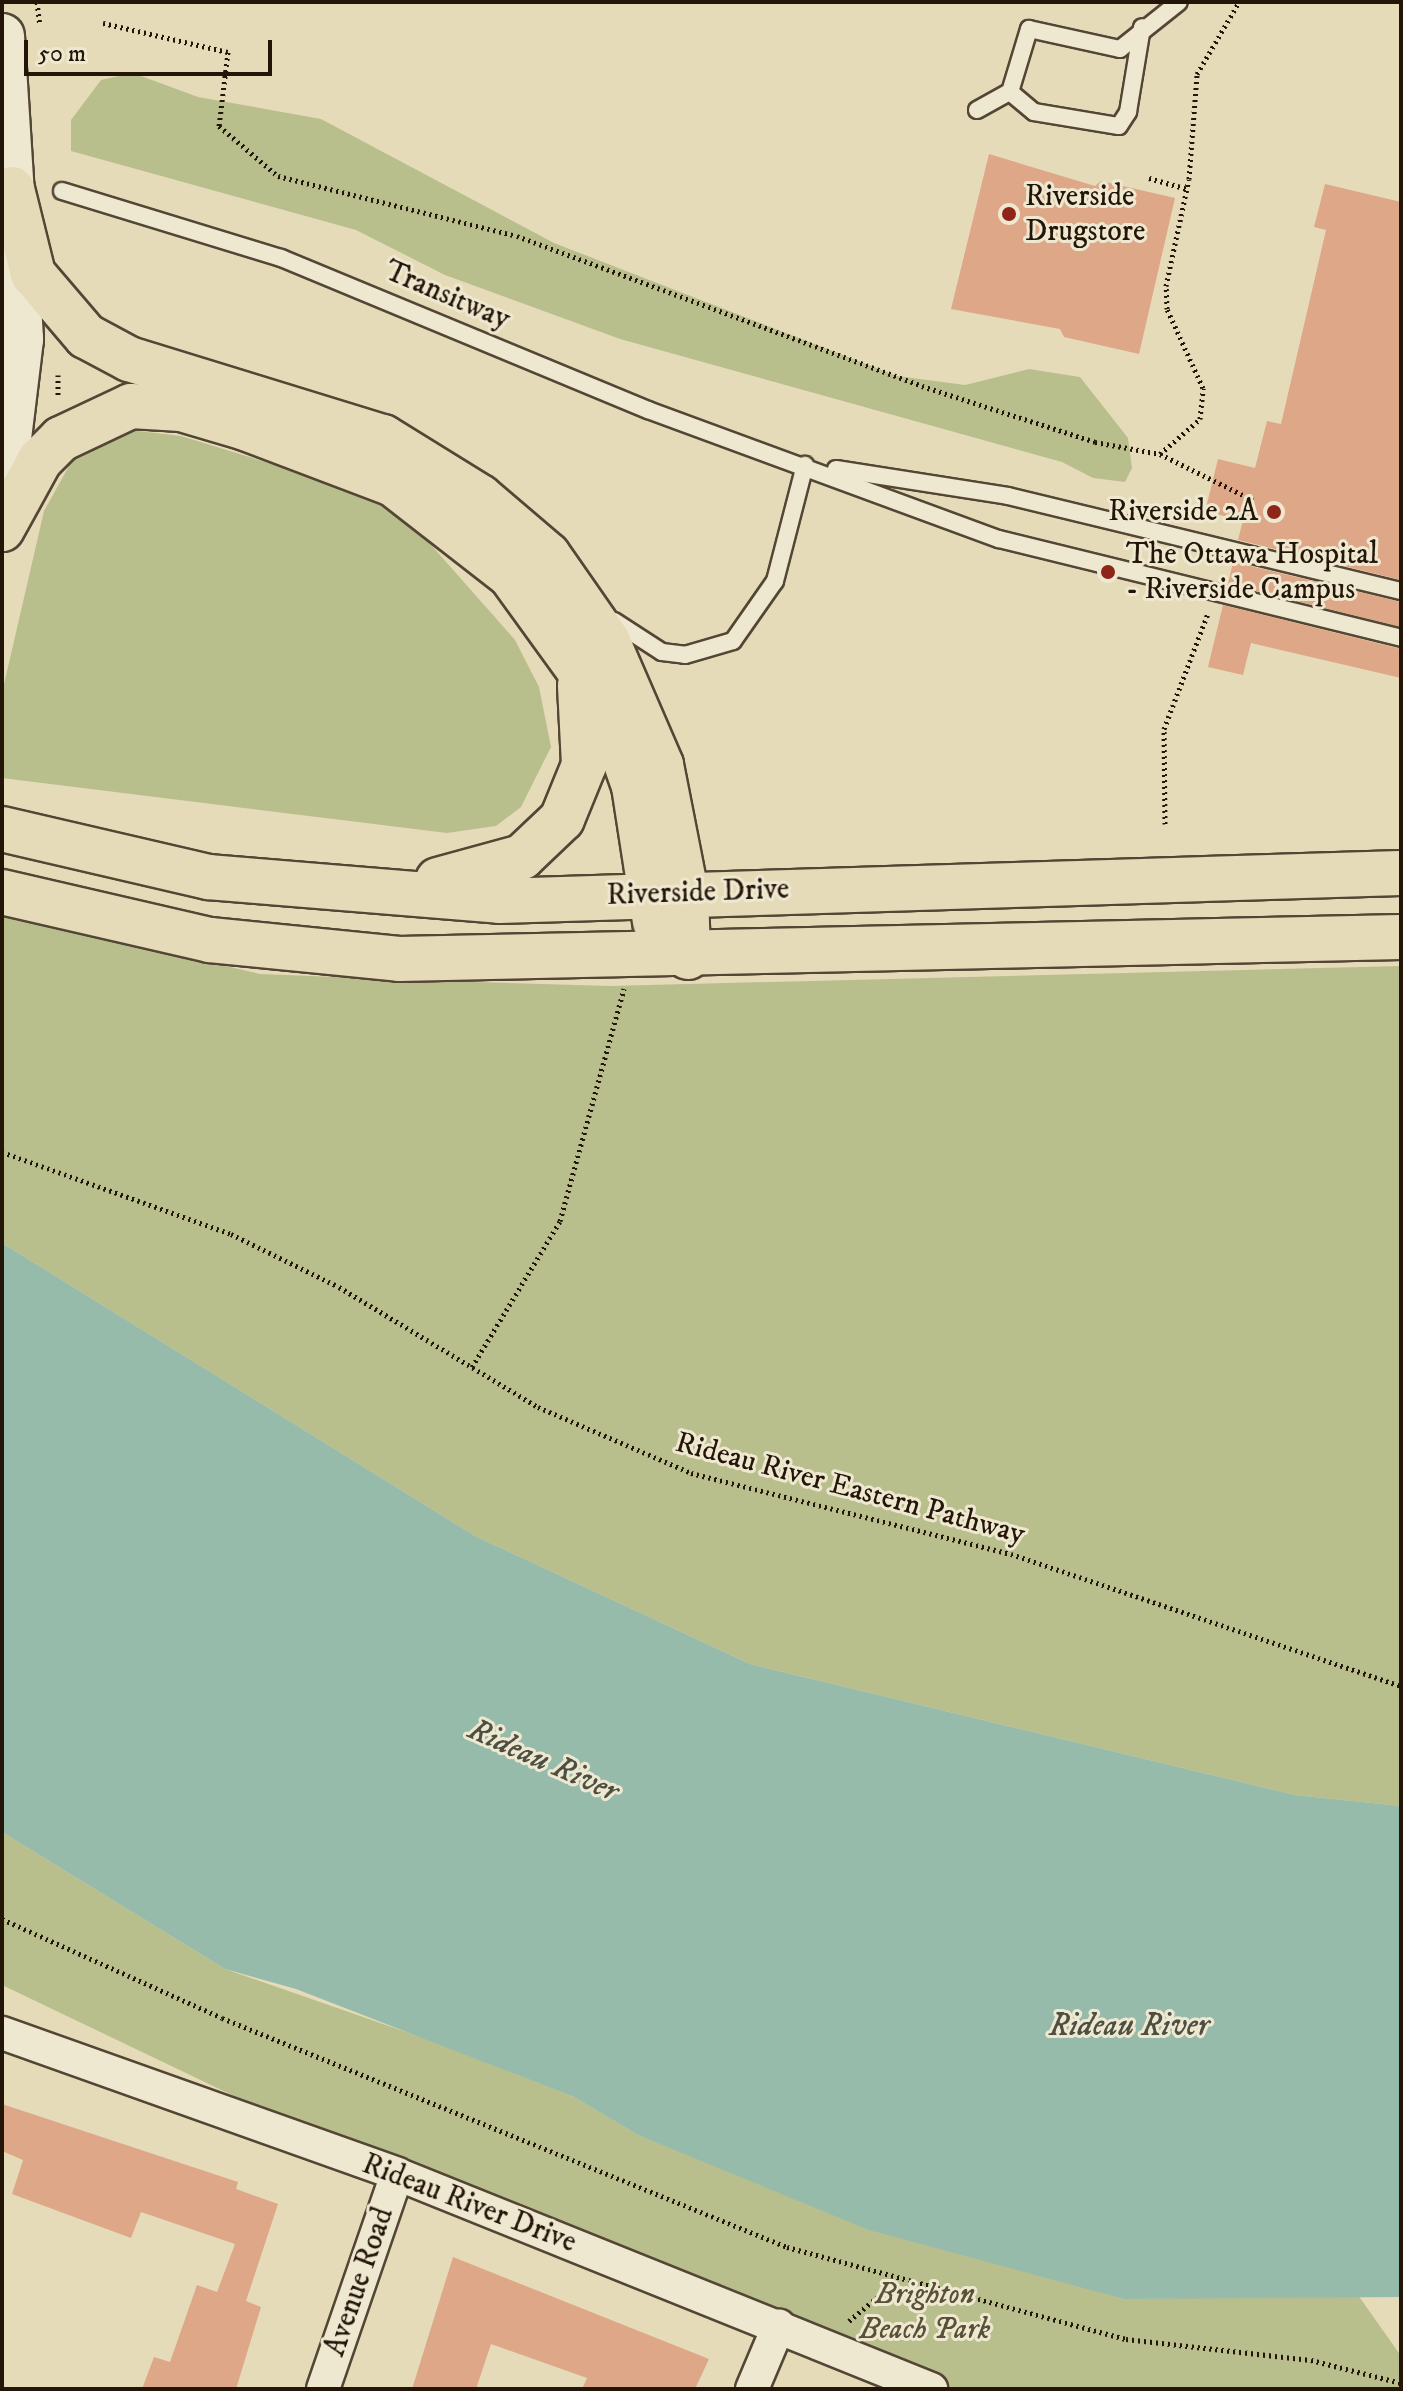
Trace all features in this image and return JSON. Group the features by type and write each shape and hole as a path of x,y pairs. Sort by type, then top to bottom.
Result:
{"main road":[{"path":"2,36 21,339 2,497"},
{"path":"12,189 33,274 86,336 129,359 383,437 514,523 578,591 646,724 671,801 672,957"},
{"path":"2,529 40,460 73,429 131,406 181,409 339,458 393,484 511,576 571,655 620,740 670,893"},
{"path":"367,894 498,869 562,819 576,795 587,735 571,655"},
{"name":"Riverside Drive","path":"2,829 208,877 367,894 499,901 670,893 1401,873"},
{"name":"Riverside Drive","path":"2,892 279,950 455,960 1401,937"}],"street":[{"name":"Rideau River Drive","path":"2,2033 397,2174 829,2344 931,2389"},
{"name":"Avenue Road","path":"323,2389 397,2174"},
{"path":"752,2389 779,2325"}],"lane":[{"path":"977,110 1010,92 1029,29 1120,49 1142,27 1179,2"},
{"path":"1010,92 1034,112 1119,126 1128,112 1142,27"},
{"name":"Transitway","path":"62,191 281,258 648,410 805,465 999,539 1401,638"},
{"path":"578,591 639,642 662,652 685,655 733,641 775,581 805,465"},
{"name":"Transitway","path":"805,465 1016,498 1401,591"}],"path":[{"path":"1160,454 1200,419 1203,388 1167,309 1187,189 1197,74 1239,2"},
{"path":"103,23 228,52 219,126 278,176 517,236 922,386 1095,442 1160,454 1255,501"},
{"path":"1149,178 1187,189"},
{"path":"1165,824 1164,729 1197,657 1213,592"},
{"path":"472,1367 560,1221 625,989"},
{"name":"Rideau River Eastern Pathway","path":"2,1152 231,1234 339,1287 574,1426 691,1473 1011,1554 1401,1686"},
{"path":"2,1919 222,2018 787,2247 1126,2339 1311,2360 1401,2383"},
{"path":"829,2344 866,2302 900,2279"}],"green space":[{"path":"133,73 198,97 321,119 554,243 897,376 965,385 1029,369 1080,377 1128,438 1132,468 1125,482 1093,478 1062,462 620,339 445,275 356,230 71,151 71,120 101,80"},
{"path":"130,430 181,436 360,491 425,538 515,640 539,687 551,747 521,807 496,826 447,833 2,778 2,693 44,511 74,457"},
{"path":"2,914 260,974 437,981 610,986 1401,966 1401,1806 1295,1795 750,1664 475,1536 2,1243"},
{"name":"Brighton Beach Park","path":"2,1832 225,1969 435,2042 574,2097 638,2135 801,2198 1124,2299 1358,2295 1401,2356 1401,2389 929,2389 397,2174 2,1985"}],"water":[{"name":"Rideau River","path":"2,1243 475,1536 750,1664 1295,1795 1401,1806 1401,2297 1124,2299 869,2230 638,2135 574,2097 296,1989 225,1969 2,1832"}],"building":[{"path":"989,154 1095,186 1101,181 1175,198 1139,354 1064,337 1060,329 951,309"},
{"path":"1325,184 1401,202 1401,580 1238,540 1243,520 1205,512 1218,459 1255,468 1267,421 1281,424 1326,230 1314,227"},
{"path":"1233,562 1401,602 1401,627 1228,584"},
{"path":"1223,605 1401,649 1401,678 1251,643 1243,675 1208,667"},
{"path":"2,2104 238,2182 236,2189 278,2204 246,2301 261,2307 236,2389 142,2389 154,2357 170,2362 197,2285 217,2292 235,2244 141,2212 131,2238 12,2194 23,2160 2,2151"},
{"path":"453,2257 709,2359 695,2389 582,2389 587,2378 491,2344 476,2389 412,2389"}],"place":[{"name":"Riverside Drugstore","path":"1009,214"},
{"name":"Riverside 2A","path":"1274,512"},
{"name":"The Ottawa Hospital - Riverside Campus","path":"1108,572"}]}
